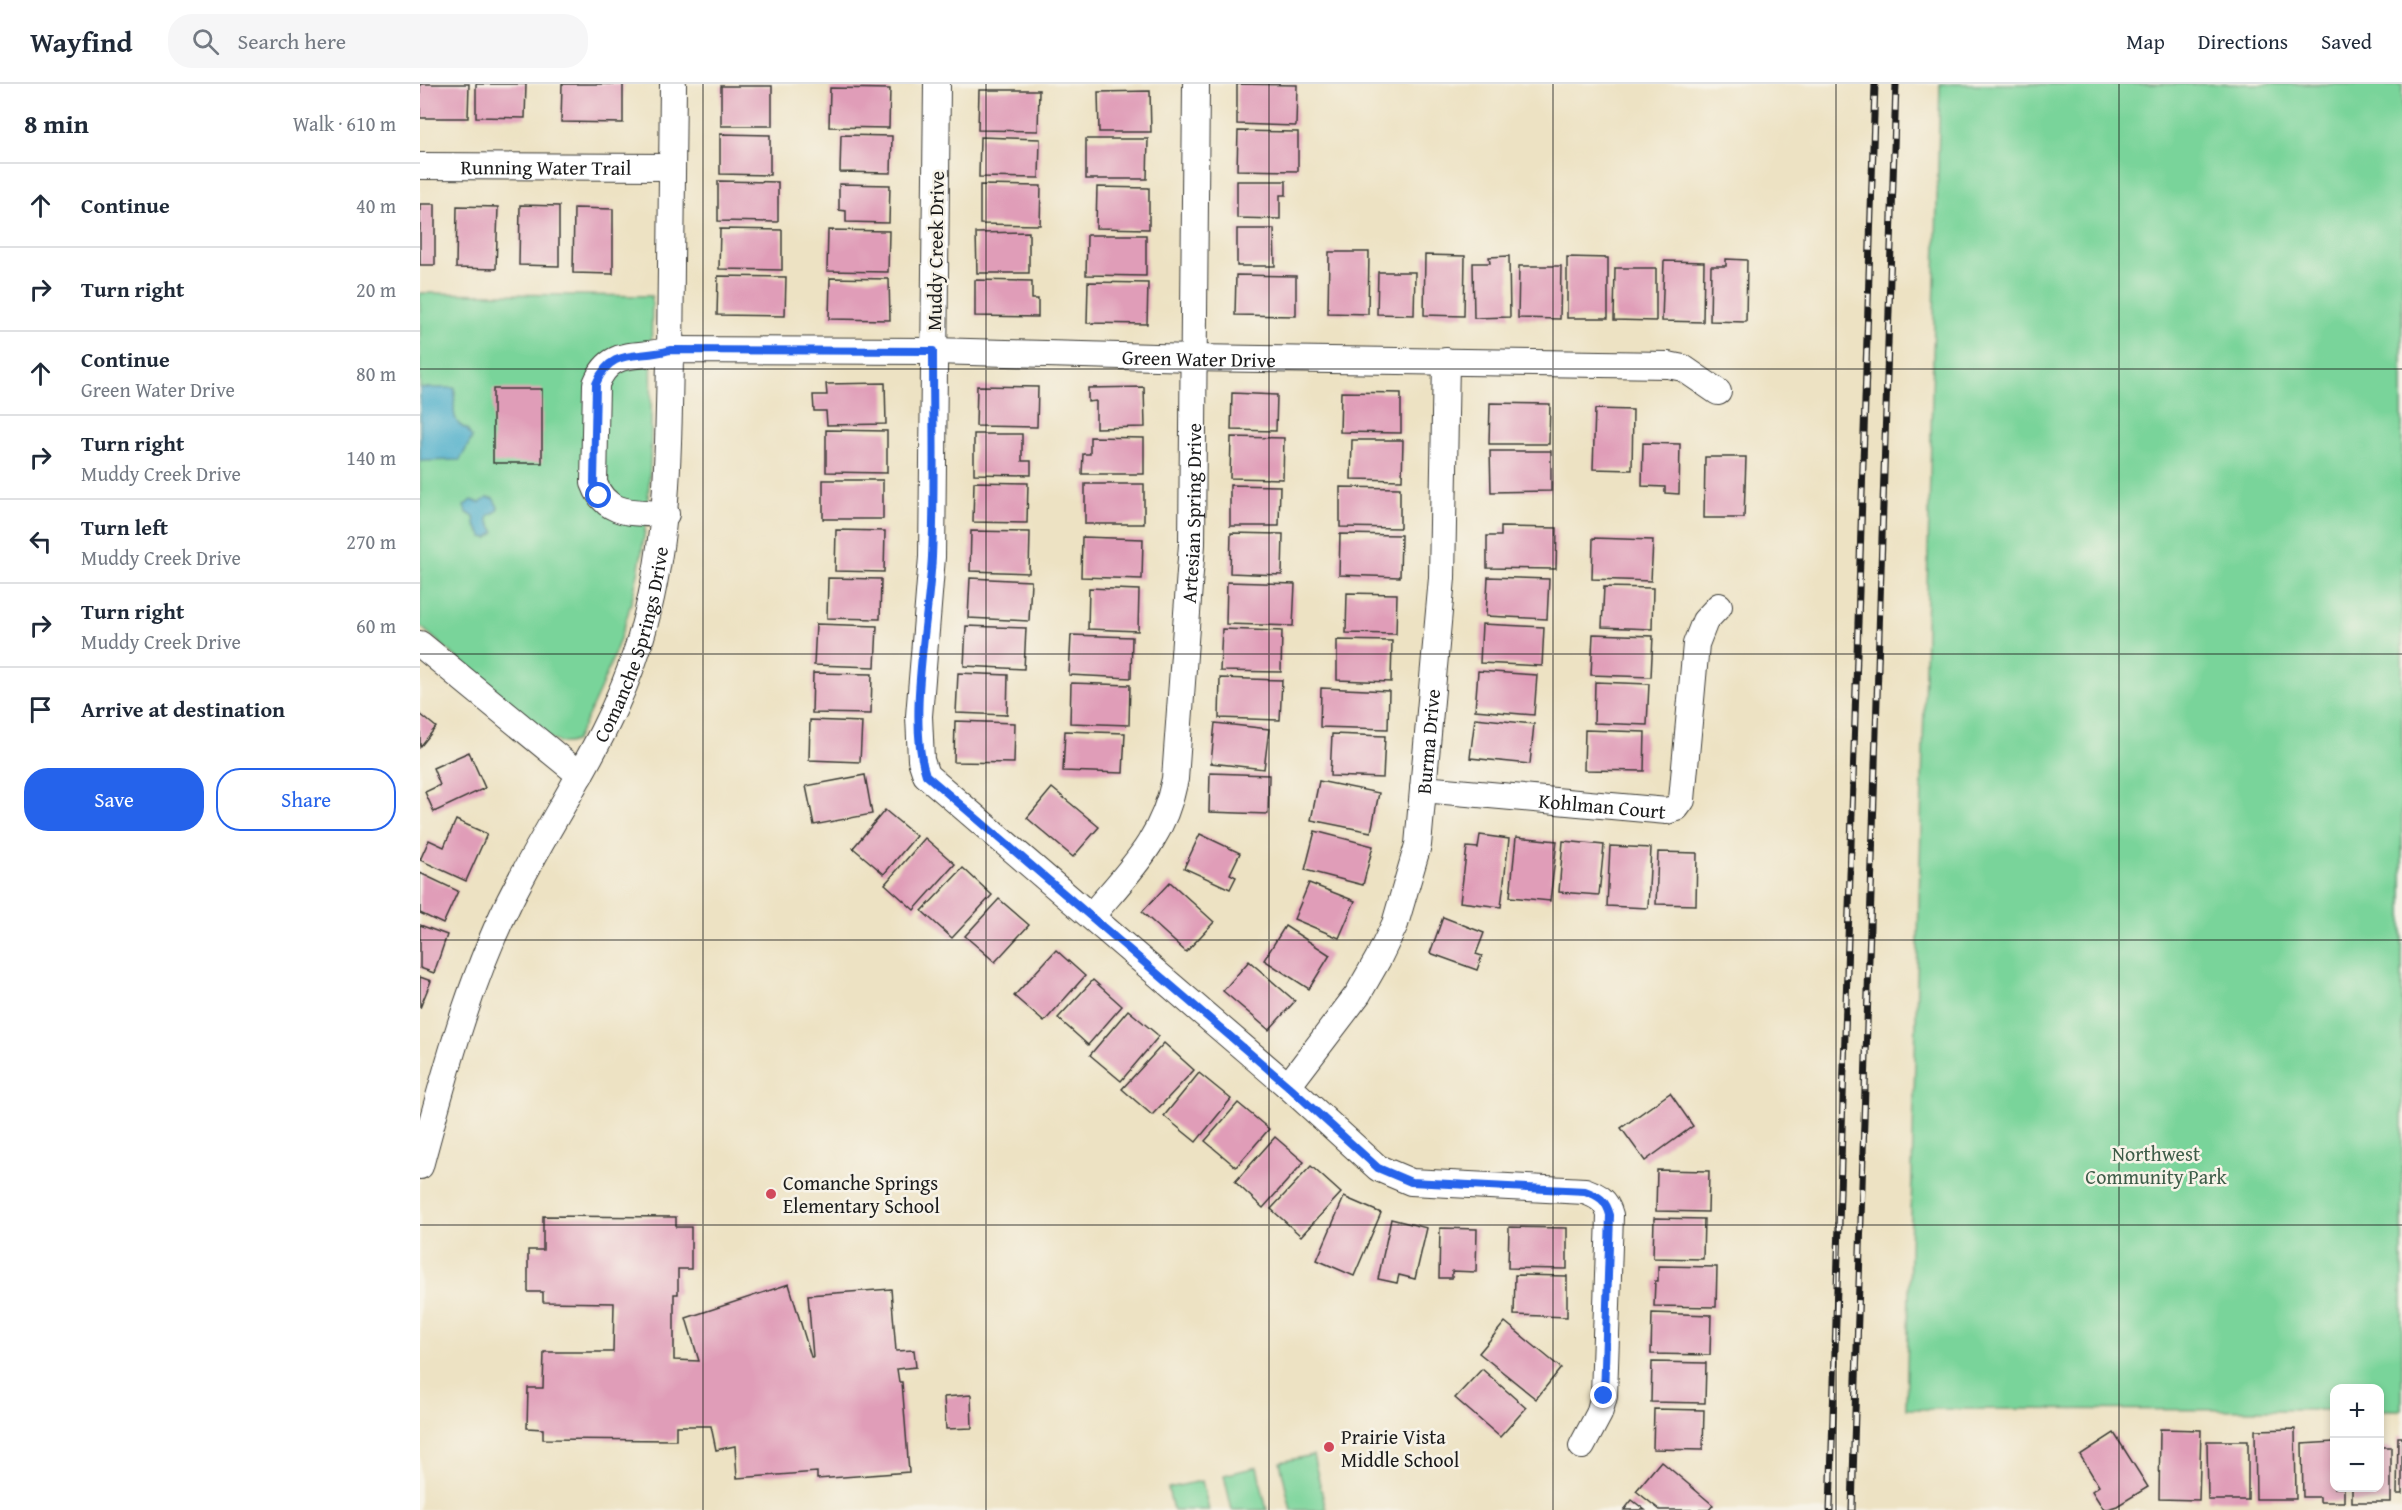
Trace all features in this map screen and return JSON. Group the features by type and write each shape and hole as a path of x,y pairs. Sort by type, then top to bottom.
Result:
{"street":[{"name":"Comanche Springs Drive","path":"420,1166 448,1064 489,950 508,904 580,775 614,707 638,648 657,579 666,514 673,84"},
{"name":"Muddy Creek Drive","path":"937,84 932,557 919,716 921,760 926,775 1092,915 1378,1168 1411,1182 1585,1191 1597,1195 1607,1204 1610,1215 1604,1396 1599,1414 1582,1446"},
{"name":"Artesian Spring Drive","path":"1092,915 1152,843 1171,799 1175,779 1190,582 1196,84"},
{"name":"Running Water Trail","path":"420,166 672,166"},
{"name":"Green Water Drive","path":"666,514 622,510 607,505 599,496 594,483 596,384 600,372 610,361 624,356 652,356 670,350 933,351 1193,358 1668,365 1683,368 1718,392"},
{"name":"Burma Drive","path":"1288,1086 1358,994 1395,924 1418,845 1444,541 1446,361"},
{"name":"Kohlman Court","path":"1424,789 1667,811 1676,808 1682,800 1696,644 1705,621 1719,606"},
{"path":"420,644 580,775"}],"green space":[{"name":"Northwest Community Park","path":"1940,84 2402,84 2402,1410 2384,1410 2384,1384 2330,1384 2330,1410 1906,1409"},
{"path":"420,293 652,296 649,488 638,576 625,624 608,671 576,740 572,742 562,743 549,738 420,626"},
{"path":"1313,1455 1326,1510 1291,1510 1280,1462"},
{"path":"1257,1467 1267,1510 1232,1510 1224,1475"},
{"path":"1202,1481 1209,1510 1173,1510 1168,1488"}],"water":[{"path":"420,388 455,388 455,418 461,426 467,429 472,438 460,460 420,461"},
{"path":"487,498 493,498 498,507 497,511 488,516 488,521 495,532 488,538 483,537 475,525 474,517 466,512 464,506 471,500 480,503"}],"building":[{"path":"420,84 469,84 468,118 420,118"},
{"path":"476,84 526,84 525,118 476,117"},
{"path":"562,84 623,84 623,123 561,122"},
{"path":"1237,84 1297,85 1296,126 1237,124"},
{"path":"721,86 772,86 772,126 721,126"},
{"path":"830,88 890,89 889,128 829,127"},
{"path":"979,90 1039,90 1038,131 978,130"},
{"path":"1150,91 1151,132 1099,132 1098,92"},
{"path":"1238,131 1298,132 1298,171 1237,170"},
{"path":"720,134 770,135 770,175 720,174"},
{"path":"841,135 892,136 891,173 840,172"},
{"path":"980,137 1040,139 1039,178 979,177"},
{"path":"1086,139 1148,139 1147,179 1086,179"},
{"path":"718,181 778,182 778,222 718,221"},
{"path":"1237,181 1286,181 1286,195 1280,195 1280,219 1237,218"},
{"path":"839,184 890,185 889,223 846,222 846,211 839,210"},
{"path":"980,185 1041,186 1040,225 980,224"},
{"path":"1097,187 1149,188 1149,229 1096,228"},
{"path":"420,204 435,204 435,265 420,265"},
{"path":"520,205 559,206 559,266 519,265"},
{"path":"457,206 498,207 496,269 456,268"},
{"path":"574,208 613,209 613,274 573,273"},
{"path":"720,229 782,230 782,270 719,269"},
{"path":"1237,229 1274,229 1275,266 1237,266"},
{"path":"828,230 889,231 888,272 827,271"},
{"path":"1029,232 1029,273 977,273 976,233"},
{"path":"1087,235 1146,235 1146,276 1086,275"},
{"path":"1329,252 1369,252 1368,314 1328,313"},
{"path":"1425,255 1465,256 1464,316 1424,315"},
{"path":"1509,256 1510,317 1474,318 1473,263 1490,263 1489,257"},
{"path":"1567,257 1608,258 1608,318 1567,318"},
{"path":"1726,259 1747,260 1746,322 1710,321 1711,266 1726,266"},
{"path":"1664,261 1704,262 1703,322 1662,321"},
{"path":"1519,266 1561,266 1560,319 1518,318"},
{"path":"1615,268 1656,268 1656,321 1614,320"},
{"path":"1378,272 1415,272 1414,315 1377,314"},
{"path":"1236,275 1296,276 1296,316 1235,315"},
{"path":"718,276 786,277 785,316 717,315"},
{"path":"830,278 889,279 890,320 829,319"},
{"path":"975,280 1032,281 1032,299 1038,299 1038,317 975,316"},
{"path":"1088,282 1148,283 1147,324 1087,323"},
{"path":"885,383 886,424 827,425 826,411 814,411 813,395 827,395 826,384"},
{"path":"977,386 1038,387 1037,427 976,426"},
{"path":"1144,387 1145,427 1096,428 1096,401 1088,402 1088,388"},
{"path":"493,389 542,389 542,463 493,463"},
{"path":"1341,392 1401,393 1401,433 1340,432"},
{"path":"1232,393 1277,395 1276,431 1231,430"},
{"path":"1490,403 1550,404 1549,444 1489,444"},
{"path":"1595,409 1633,410 1632,470 1593,469"},
{"path":"826,430 887,431 887,473 826,472"},
{"path":"974,434 1022,434 1022,461 1031,461 1031,475 974,474"},
{"path":"1090,437 1144,438 1144,474 1082,474 1083,454 1090,454"},
{"path":"1231,437 1284,438 1283,479 1230,478"},
{"path":"1352,440 1403,440 1402,480 1351,479"},
{"path":"1643,443 1680,444 1679,494 1665,493 1665,487 1642,486"},
{"path":"1490,451 1551,451 1551,491 1491,492"},
{"path":"1705,457 1746,457 1744,518 1704,518"},
{"path":"823,480 883,480 883,519 823,519"},
{"path":"974,482 1028,483 1027,523 973,522"},
{"path":"1085,484 1144,484 1144,524 1085,524"},
{"path":"1230,485 1280,486 1279,526 1230,526"},
{"path":"1340,487 1400,488 1400,528 1340,527"},
{"path":"1501,527 1557,528 1556,569 1487,568 1487,536 1501,536"},
{"path":"836,530 885,531 884,572 835,571"},
{"path":"971,531 1030,532 1029,573 970,571"},
{"path":"1231,533 1283,534 1282,575 1230,573"},
{"path":"1340,534 1401,535 1400,577 1339,575"},
{"path":"1082,537 1143,539 1142,579 1081,577"},
{"path":"1593,538 1653,540 1651,581 1592,579"},
{"path":"1488,577 1549,579 1547,619 1486,616"},
{"path":"828,578 881,579 880,619 827,618"},
{"path":"970,578 1031,581 1029,621 968,618"},
{"path":"1227,582 1295,584 1293,626 1226,624"},
{"path":"1604,587 1653,588 1652,629 1602,627"},
{"path":"1089,588 1139,590 1138,631 1088,629"},
{"path":"1347,593 1397,594 1396,634 1346,633"},
{"path":"816,624 877,626 875,667 814,665"},
{"path":"1482,624 1544,627 1542,666 1480,663"},
{"path":"966,626 1026,628 1024,669 964,666"},
{"path":"1222,629 1282,631 1281,672 1220,671"},
{"path":"1593,634 1653,636 1651,677 1591,675"},
{"path":"1071,635 1132,637 1131,678 1069,675"},
{"path":"1337,640 1392,641 1391,682 1337,680"},
{"path":"1478,671 1537,675 1534,715 1475,710"},
{"path":"813,673 872,674 871,714 812,713"},
{"path":"958,673 1008,675 1007,715 956,713"},
{"path":"1220,678 1282,680 1280,720 1219,718"},
{"path":"1595,682 1649,684 1647,725 1594,723"},
{"path":"1071,683 1130,685 1129,725 1070,723"},
{"path":"1321,688 1389,691 1388,729 1320,727"},
{"path":"420,714 436,727 420,747"},
{"path":"1475,718 1534,724 1530,764 1470,758"},
{"path":"810,720 862,722 860,762 809,760"},
{"path":"955,721 1015,723 1014,763 954,762"},
{"path":"1215,723 1269,729 1264,769 1211,763"},
{"path":"1585,730 1645,732 1644,771 1584,770"},
{"path":"1065,731 1125,733 1123,773 1063,771"},
{"path":"1332,734 1385,736 1383,778 1330,776"},
{"path":"469,752 485,788 434,812 425,792 440,785 433,768"},
{"path":"1210,773 1269,775 1268,814 1209,812"},
{"path":"865,775 872,814 814,825 806,786"},
{"path":"1319,781 1379,793 1371,832 1311,820"},
{"path":"1052,788 1099,827 1073,857 1027,818"},
{"path":"885,810 916,836 884,874 853,848"},
{"path":"456,820 487,834 466,881 420,860 429,840 444,847"},
{"path":"1315,831 1373,846 1363,885 1305,870"},
{"path":"1200,834 1240,853 1230,874 1236,877 1230,889 1184,868"},
{"path":"1480,835 1509,839 1501,907 1460,902 1467,847 1478,848"},
{"path":"1516,837 1557,841 1550,901 1510,897"},
{"path":"925,838 955,864 914,910 885,884"},
{"path":"1563,841 1604,845 1599,895 1559,892"},
{"path":"1610,846 1651,848 1648,908 1607,906"},
{"path":"1658,852 1697,853 1696,905 1656,904"},
{"path":"963,868 992,895 952,938 922,911"},
{"path":"420,873 458,891 443,924 420,913"},
{"path":"1170,882 1214,922 1186,952 1142,912"},
{"path":"1309,883 1355,901 1339,938 1294,919"},
{"path":"999,899 1029,925 995,962 965,936"},
{"path":"1443,917 1484,933 1476,954 1482,956 1477,970 1430,953"},
{"path":"420,925 447,935 434,973 420,968"},
{"path":"1285,926 1330,955 1309,989 1264,960"},
{"path":"1056,950 1085,976 1044,1022 1014,996"},
{"path":"1249,961 1295,1001 1269,1030 1223,991"},
{"path":"420,977 431,981 420,1008"},
{"path":"1093,980 1122,1006 1088,1045 1058,1018"},
{"path":"1128,1010 1159,1036 1121,1081 1090,1055"},
{"path":"1164,1043 1194,1070 1152,1115 1122,1089"},
{"path":"1199,1073 1231,1099 1196,1142 1164,1116"},
{"path":"1670,1093 1693,1126 1645,1161 1621,1128"},
{"path":"1238,1103 1269,1129 1236,1167 1205,1141"},
{"path":"1275,1137 1304,1162 1263,1208 1235,1182"},
{"path":"1311,1166 1341,1193 1301,1236 1271,1209"},
{"path":"1657,1170 1709,1171 1708,1212 1656,1211"},
{"path":"1344,1197 1381,1213 1354,1276 1317,1260"},
{"path":"543,1216 676,1217 676,1227 691,1227 691,1269 678,1269 678,1294 674,1294 674,1360 699,1361 686,1318 789,1284 811,1357 813,1357 808,1295 891,1289 896,1351 914,1350 916,1367 897,1369 899,1382 902,1382 909,1472 817,1479 817,1472 737,1478 735,1446 716,1450 711,1426 676,1426 676,1440 543,1439 543,1429 527,1428 528,1388 543,1388 544,1352 613,1352 614,1303 543,1302 543,1292 528,1292 528,1250 543,1250"},
{"path":"1654,1218 1704,1219 1703,1259 1653,1258"},
{"path":"1391,1219 1427,1228 1415,1279 1399,1275 1397,1283 1378,1279"},
{"path":"1509,1227 1567,1228 1567,1269 1508,1268"},
{"path":"1440,1228 1477,1229 1476,1272 1452,1271 1452,1278 1439,1278"},
{"path":"1658,1266 1717,1267 1716,1307 1654,1306"},
{"path":"1515,1275 1567,1276 1567,1317 1514,1315"},
{"path":"1652,1313 1711,1315 1710,1355 1651,1354"},
{"path":"1505,1322 1561,1368 1536,1399 1479,1353"},
{"path":"1652,1362 1706,1363 1705,1403 1651,1402"},
{"path":"1482,1369 1526,1408 1500,1437 1455,1398"},
{"path":"971,1395 972,1428 946,1429 944,1397"},
{"path":"1654,1409 1704,1410 1703,1450 1653,1449"},
{"path":"2160,1429 2201,1430 2199,1500 2159,1499"},
{"path":"2295,1429 2296,1499 2256,1499 2255,1430"},
{"path":"2114,1433 2148,1487 2117,1506 2104,1510 2092,1491 2099,1486 2080,1455"},
{"path":"2398,1437 2402,1437 2402,1494 2397,1494"},
{"path":"2207,1441 2248,1441 2248,1500 2208,1500"},
{"path":"2330,1442 2330,1492 2344,1492 2344,1502 2320,1502 2320,1497 2303,1497 2302,1444"},
{"path":"2384,1447 2391,1447 2391,1502 2352,1502 2352,1492 2384,1492"},
{"path":"1661,1461 1713,1505 1709,1510 1660,1510 1636,1491"},
{"path":"1632,1500 1645,1510 1624,1510"}],"railway":[{"path":"1830,1510 1875,84"},
{"path":"1852,1510 1896,84"}],"place":[{"name":"Comanche Springs Elementary School","path":"771,1194"},
{"name":"Prairie Vista Middle School","path":"1329,1447"}],"route":[{"path":"599,496 594,483 596,384 600,372 610,361 624,356 652,356 670,350 933,351 932,557 919,716 921,760 926,775 1092,915 1378,1168 1411,1182 1585,1191 1597,1195 1607,1204 1610,1215 1604,1396"}]}
